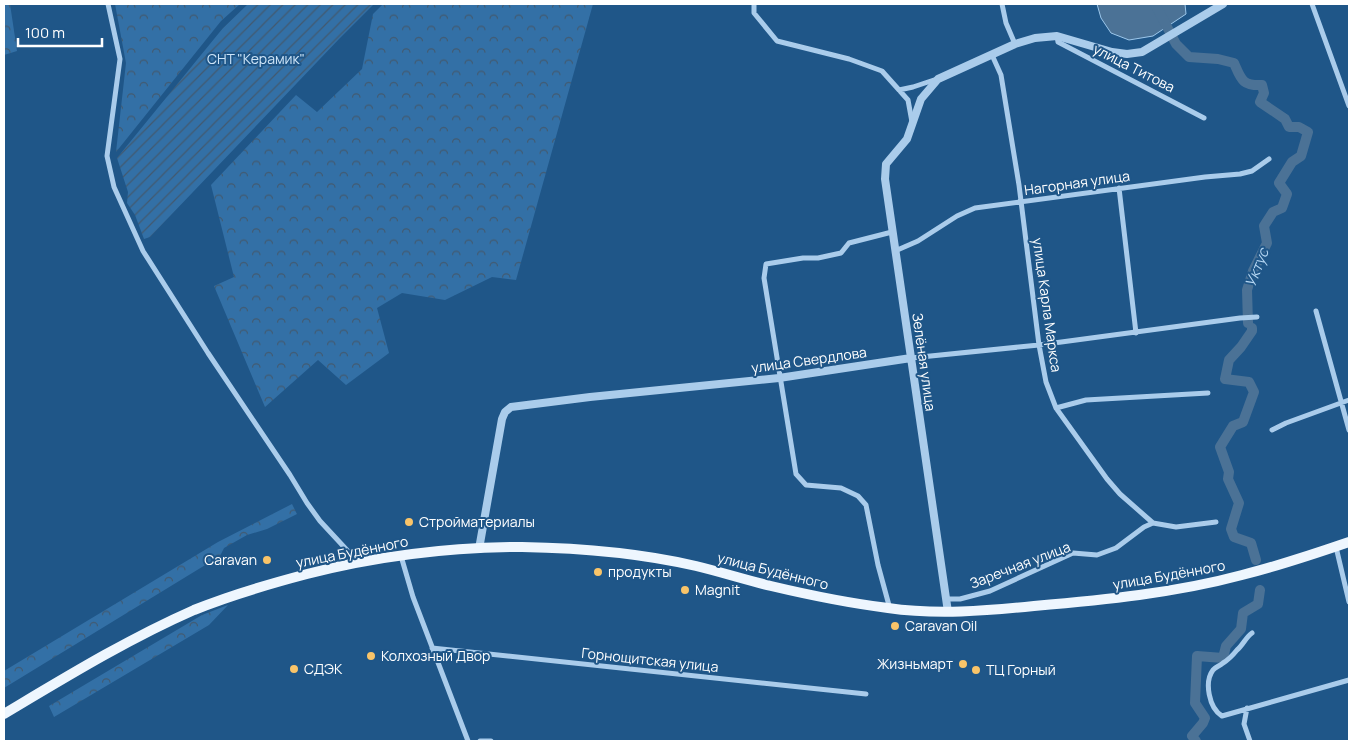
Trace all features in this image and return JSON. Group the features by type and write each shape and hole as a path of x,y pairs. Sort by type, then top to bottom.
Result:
{"main road":[{"name":"улица Будённого","path":"4,714 82,667 192,611 243,592 292,578 358,562 400,555 521,547 618,553 695,566 797,592 890,609 948,612 1072,603 1165,591 1242,576 1349,542"}],"street":[{"path":"108,4 120,59 107,156 114,188 143,251 208,353 315,514 358,562"},
{"path":"754,4 754,13 777,41 849,59 882,71 908,100 912,123"},
{"path":"1002,4 1006,23 1015,44"},
{"path":"899,90 938,79 1015,44 1035,38 1058,36 1112,52 1127,54 1142,52 1223,4"},
{"path":"1312,4 1349,106"},
{"name":"улица Титова","path":"1058,36 1058,42 1204,118"},
{"name":"улица Карла Маркса","path":"992,55 1001,75 1022,202 1039,345 1046,382 1056,408 1107,479 1120,494 1153,523"},
{"name":"Зелёная улица","path":"938,79 922,99 907,139 886,164 885,179 948,612"},
{"name":"Нагорная улица","path":"895,251 918,241 957,216 975,208 1119,188 1240,174 1252,171 1269,160"},
{"path":"1119,188 1136,333"},
{"path":"890,609 878,565 866,505 858,496 841,488 806,484 796,474 764,278 766,264 803,258 818,258 841,253 849,243 892,232"},
{"path":"1316,310 1349,430"},
{"name":"улица Свердлова","path":"479,549 502,419 508,409 590,397 780,378 911,358 1039,345 1257,317"},
{"path":"1056,408 1086,400 1208,393"},
{"path":"1272,430 1349,400"},
{"path":"1153,523 1176,527 1216,522"},
{"name":"Заречная улица","path":"946,599 960,599 990,591 1073,553 1097,555 1116,548 1144,527 1153,523"},
{"path":"1336,547 1349,602"},
{"path":"400,555 411,592 468,741"},
{"path":"1252,633 1224,663 1214,669 1210,677 1209,686 1213,707 1222,716 1349,680"},
{"name":"Горнощитская улица","path":"432,648 866,694"},
{"path":"1247,708 1244,724 1250,741"},
{"path":"480,741 491,741"}],"green space":[{"path":"4,4 10,4 17,51 4,55"},
{"path":"115,4 240,4 221,21 116,152 126,63"},
{"name":"СНТ \"Керамик\"","path":"248,4 374,4 150,237 144,239 135,215 127,203 128,192 117,158 223,28"},
{"path":"383,4 593,4 516,280 492,277 445,300 402,293 377,308 389,353 346,385 318,360 265,407 214,286 234,277 211,185 296,95 317,112 362,69 373,14"},
{"path":"292,504 297,514 267,529 247,535 224,548 220,556 4,688 4,671 218,542"},
{"path":"228,605 209,625 54,717 49,706 202,615"}],"shaded area":[{"path":"1097,4 1185,4 1186,14 1153,36 1129,40 1111,33 1101,18"}],"waterway":[{"name":"Уктус","path":"1155,4 1176,44 1189,57 1218,59 1234,63 1246,83 1262,85 1264,93 1260,102 1285,119 1289,127 1299,127 1308,132 1301,156 1292,162 1279,183 1287,194 1282,208 1273,212 1264,226 1267,243 1253,271 1247,290 1248,323"},
{"name":"Уктус","path":"1252,328 1252,331 1241,347 1229,360 1225,379 1249,382 1254,392 1243,422 1233,426 1220,447 1229,472 1228,479 1239,503 1231,529 1234,537 1251,543 1256,560"},
{"name":"Уктус","path":"1196,741 1192,736 1205,718 1195,703 1197,656 1223,658 1226,646 1241,629 1243,613 1258,604 1260,590"}],"place":[{"name":"Стройматериалы","path":"409,522"},
{"name":"Caravan","path":"267,560"},
{"name":"продукты","path":"598,572"},
{"name":"Magnit","path":"685,590"},
{"name":"Caravan Oil","path":"895,626"},
{"name":"Колхозный Двор","path":"371,656"},
{"name":"Жизньмарт","path":"963,664"},
{"name":"СДЭК","path":"294,669"},
{"name":"ТЦ Горный","path":"976,670"}]}
